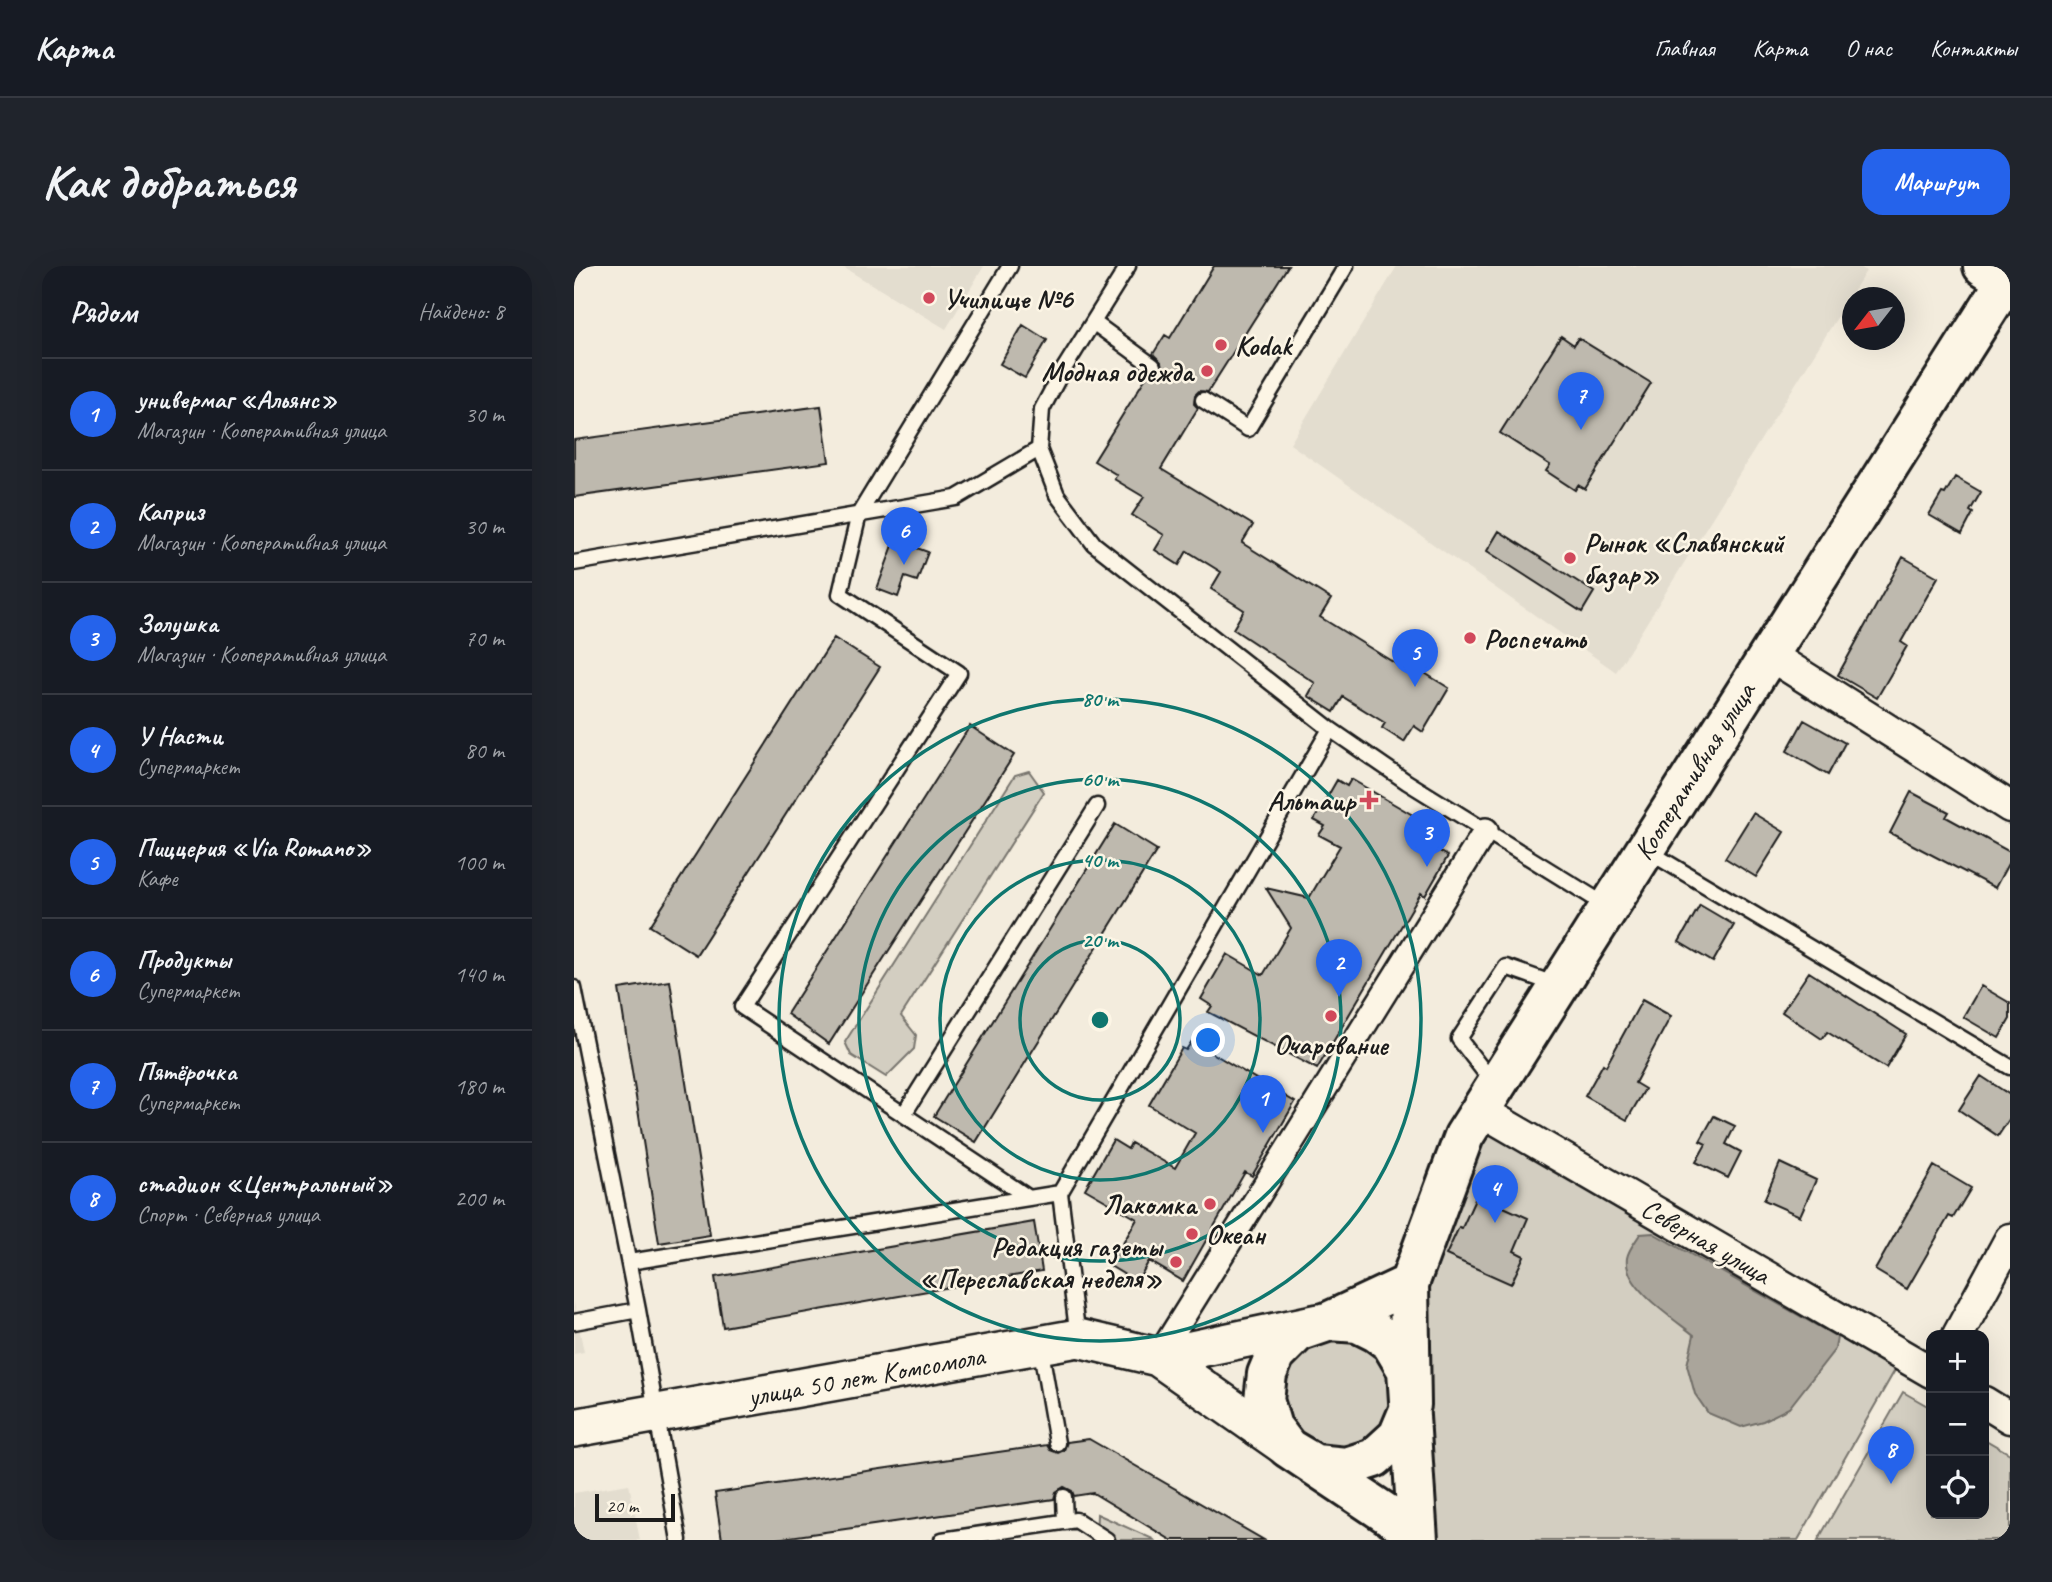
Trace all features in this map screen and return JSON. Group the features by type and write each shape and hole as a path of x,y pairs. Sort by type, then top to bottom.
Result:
{"main road":[{"name":"Кооперативная улица","path":"1409,1284 1464,1136 1769,654 2002,276"},
{"path":"1288,1448 1315,1464 1346,1468 1374,1458 1398,1436 1411,1405 1409,1284 1330,1321 1298,1332 1275,1355 1267,1374 1264,1400 1272,1427 1288,1448 1418,1537"},
{"path":"1330,1321 1358,1324 1391,1343 1408,1370 1418,1537"}],"street":[{"path":"1769,654 2010,807"},
{"path":"1158,1357 1486,830"},
{"name":"Северная улица","path":"1488,1098 1926,1369"},
{"path":"1961,1330 2010,1238"},
{"path":"1158,1357 1330,1321"},
{"name":"улица 50 лет Комсомола","path":"574,1428 1078,1338 1158,1357"},
{"path":"1158,1357 1288,1448"},
{"path":"1989,1405 2010,1418"}],"lane":[{"path":"1010,266 859,514 840,594 960,673 742,1007 1029,1198"},
{"path":"1128,266 1042,409 1039,449 1056,495 1094,544 1330,729 1407,782 1608,907"},
{"path":"1203,400 1248,429 1346,266"},
{"path":"1093,322 1153,366"},
{"path":"574,563 956,498 1039,449"},
{"path":"1078,1338 1060,1193 1330,729"},
{"path":"904,1114 1097,806"},
{"path":"1644,849 2010,1067"},
{"path":"1488,1098 1459,1039 1506,967 1559,985"},
{"path":"574,988 629,1262 679,1540"},
{"path":"629,1262 1060,1193"},
{"path":"574,1322 638,1311"},
{"path":"1040,1345 1057,1443"},
{"path":"1064,1497 1065,1522"},
{"path":"942,1540 1076,1520 1107,1540"}],"shaded area":[{"name":"Училище №6","path":"841,266 984,266 946,329"},
{"name":"Рынок «Славянский базар»","path":"1397,266 1859,266 1866,271 1856,287 1842,287 1842,309 1616,672 1290,444"},
{"path":"1029,771 1044,792 901,1016 916,1035 914,1049 886,1077 851,1055 845,1042 1015,775"},
{"path":"1485,1123 1899,1363 1798,1540 1429,1540 1420,1285"},
{"path":"1653,1233 1837,1337 1835,1349 1789,1408 1763,1421 1741,1427 1708,1413 1695,1394 1687,1365 1694,1335 1641,1291 1628,1269 1630,1249 1640,1234"},
{"path":"574,1302 584,1352 574,1354"},
{"path":"1331,1326 1387,1347 1405,1407 1340,1463 1277,1425 1280,1358"},
{"path":"1903,1392 1926,1405 1926,1519 1989,1519 1989,1442 2010,1454 2010,1540 1818,1540"},
{"path":"629,1484 640,1540 574,1540 574,1493"},
{"path":"1097,1514 1153,1539 1154,1540 1096,1540"}],"building":[{"path":"1214,266 1288,266 1208,392 1199,391 1195,395 1194,404 1198,408 1161,469 1253,525 1242,543 1331,599 1320,617 1414,675 1418,669 1449,688 1423,732 1414,726 1404,742 1382,728 1385,723 1343,697 1334,712 1308,696 1315,683 1233,629 1244,610 1211,589 1221,572 1187,551 1179,565 1155,550 1164,535 1132,515 1144,497 1114,479 1117,475 1094,461 1148,374 1156,375 1161,371 1161,362 1153,354 1165,335 1170,338"},
{"path":"1023,325 1047,340 1025,378 1000,364"},
{"path":"1561,336 1574,345 1578,338 1651,383 1585,489 1578,485 1575,490 1546,471 1550,465 1500,433"},
{"path":"821,406 829,462 574,497 574,440"},
{"path":"1955,477 1981,492 1970,511 1973,513 1962,534 1929,515"},
{"path":"1499,531 1594,592 1582,612 1487,551"},
{"path":"895,540 928,552 917,581 905,577 898,597 877,589"},
{"path":"1903,557 1938,577 1901,642 1907,646 1877,698 1838,675"},
{"path":"834,638 880,667 696,955 650,926"},
{"path":"1804,720 1845,743 1828,775 1787,751"},
{"path":"970,726 1014,755 829,1044 787,1014"},
{"path":"1351,779 1423,821 1419,827 1428,833 1424,842 1448,856 1425,896 1421,893 1317,1069 1208,1012 1212,1006 1201,999 1227,954 1263,975 1291,928 1266,888 1309,898 1340,846 1319,835 1325,826 1314,820 1337,780 1347,786"},
{"path":"1911,792 1949,812 1946,817 2010,852 2010,860 1995,888 1890,833"},
{"path":"1753,813 1784,832 1756,877 1725,858"},
{"path":"1115,824 1157,850 976,1142 934,1116"},
{"path":"1700,905 1734,925 1713,962 1679,942"},
{"path":"1809,972 1906,1034 1886,1068 1827,1032 1822,1039 1782,1012"},
{"path":"670,981 710,1235 659,1243 619,989"},
{"path":"1981,986 2010,1003 2010,1019 1999,1038 1963,1017"},
{"path":"1642,1000 1671,1016 1635,1083 1645,1089 1627,1120 1585,1096 1603,1064 1606,1066"},
{"path":"1192,1041 1295,1102 1252,1176 1245,1172 1183,1281 1149,1261 1137,1282 1110,1266 1137,1219 1085,1189 1113,1140 1128,1149 1131,1143 1175,1168 1195,1133 1149,1105 1182,1048 1186,1050"},
{"path":"1981,1076 2010,1095 2010,1118 1998,1136 1959,1110"},
{"path":"1714,1116 1735,1126 1726,1144 1741,1152 1728,1178 1696,1162 1706,1144 1700,1141"},
{"path":"1780,1163 1816,1180 1800,1216 1764,1200"},
{"path":"1934,1166 1971,1188 1953,1218 1949,1216 1907,1289 1875,1270"},
{"path":"1477,1195 1528,1218 1514,1251 1524,1256 1511,1284 1446,1255"},
{"path":"1034,1222 1042,1271 723,1327 715,1277"},
{"path":"1089,1439 1264,1540 1171,1540 1093,1493 1074,1496 1072,1491 1064,1487 1056,1492 1054,1499 769,1540 722,1540 715,1493 1047,1445 1050,1450 1058,1453 1064,1450 1067,1442"}],"place":[{"name":"Училище №6","path":"929,298"},
{"name":"Kodak","path":"1221,345"},
{"name":"Модная одежда","path":"1207,371"},
{"name":"Пятёрочка","path":"1581,430"},
{"name":"Рынок «Славянский базар»","path":"1570,558"},
{"name":"Продукты","path":"904,565"},
{"name":"Роспечать","path":"1470,638"},
{"name":"Пиццерия «Via Romano»","path":"1415,687"},
{"name":"Альтаир","path":"1369,800"},
{"name":"Золушка","path":"1427,867"},
{"name":"Каприз","path":"1339,997"},
{"name":"Очарование","path":"1331,1016"},
{"name":"универмаг «Альянс»","path":"1263,1133"},
{"name":"Лакомка","path":"1210,1204"},
{"name":"У Насти","path":"1495,1223"},
{"name":"Океан","path":"1192,1234"},
{"name":"Редакция газеты «Переславская неделя»","path":"1176,1262"},
{"name":"стадион «Центральный»","path":"1891,1484"}]}
